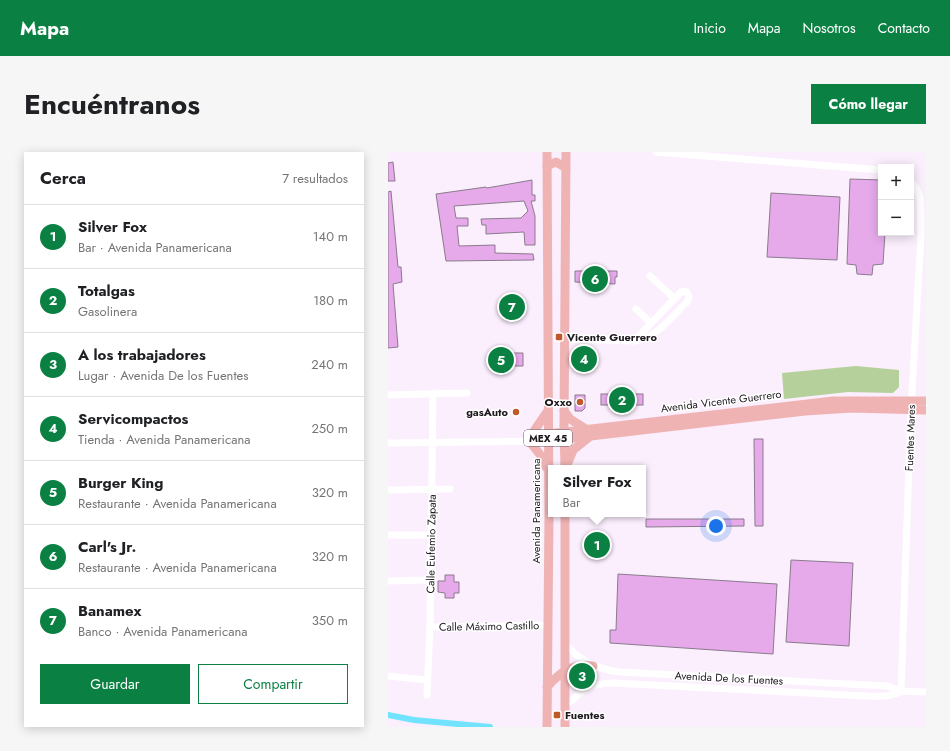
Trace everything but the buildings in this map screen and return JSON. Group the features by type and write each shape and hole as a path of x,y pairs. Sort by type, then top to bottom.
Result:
{"main road":[{"name":"Avenida Panamericana","path":"547,152 547,725"},
{"name":"MEX 45","path":"566,152 564,411 566,465"},
{"path":"547,166 556,162 566,168"},
{"name":"Avenida Vicente Guerrero","path":"548,437 805,411 912,405 926,401"},
{"name":"Avenida Vicente Guerrero","path":"912,405 926,410"},
{"path":"548,411 530,439 542,457 548,472"},
{"path":"564,411 570,419 588,432 573,450 567,465"},
{"path":"565,517 565,727"},
{"path":"547,647 551,649 564,646"},
{"path":"547,686 565,670 572,667 593,666"}],"street":[{"path":"656,152 878,170"},
{"name":"Fuentes Mares","path":"900,691 912,405 923,256 921,201 914,187"},
{"path":"650,276 674,298"},
{"path":"565,339 634,342 642,340 651,336 687,302 689,297 687,292 682,291 674,298 634,342"},
{"path":"636,309 651,323"},
{"name":"Calle Eufemio Zapata","path":"427,695 432,535 432,393"},
{"path":"388,395 467,393"},
{"name":"Avenida Vicente Guerrero","path":"388,443 519,440 548,437"},
{"path":"388,490 450,489"},
{"path":"388,535 432,535"},
{"path":"388,581 430,580"},
{"name":"Calle Máximo Castillo","path":"430,627 547,625"},
{"name":"Avenida De los Fuentes","path":"564,646 593,666 620,672 887,686 900,691 926,692"},
{"path":"388,676 427,680"},
{"name":"Avenida De los Fuentes","path":"565,704 572,702 588,688 600,684 613,683 859,696 894,696 900,691"}],"green space":[{"path":"856,366 899,370 899,387 893,393 848,392 784,399 782,373"}],"waterway":[{"path":"388,715 414,720 490,727"}],"place":[{"name":"Carl's Jr.","path":"595,279"},
{"name":"Banamex","path":"512,307"},
{"name":"Vicente Guerrero","path":"559,337"},
{"name":"Servicompactos","path":"584,359"},
{"name":"Burger King","path":"501,360"},
{"name":"Totalgas","path":"622,400"},
{"name":"Oxxo","path":"580,402"},
{"name":"gasAuto","path":"516,412"},
{"name":"Silver Fox","path":"597,545"},
{"name":"A los trabajadores","path":"582,676"},
{"name":"Fuentes","path":"557,715"}]}
